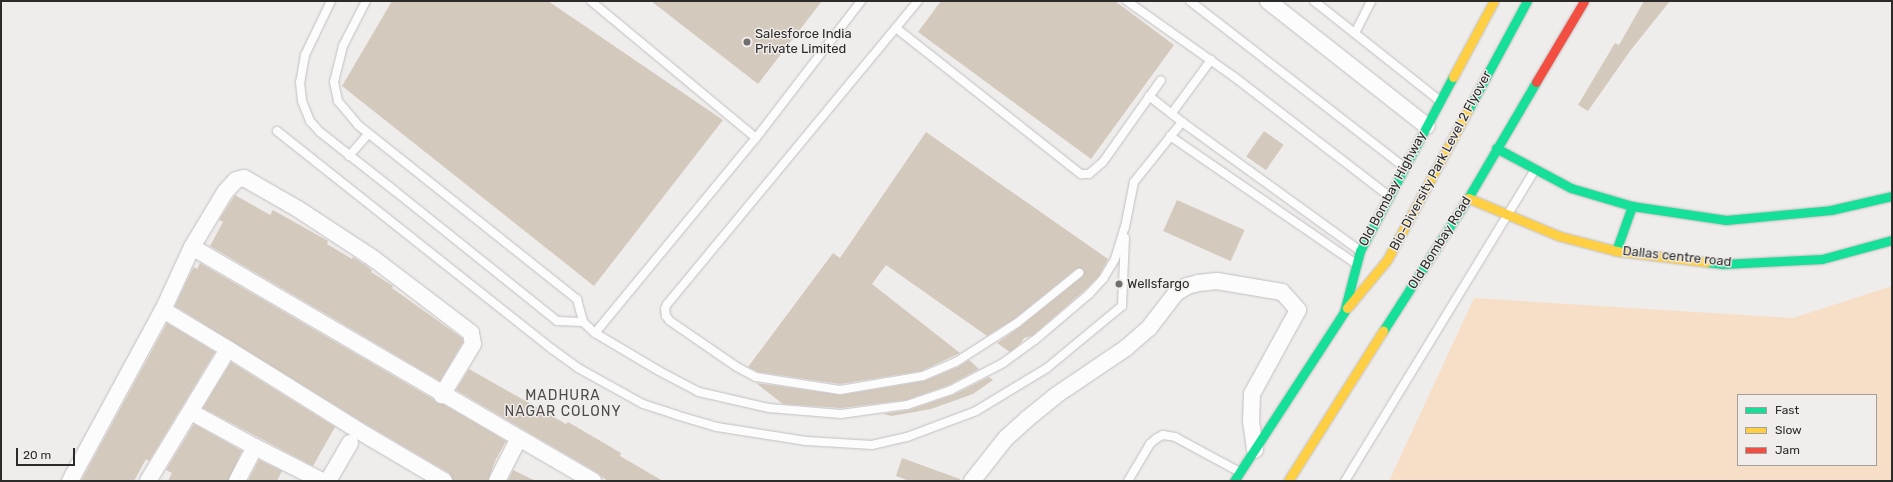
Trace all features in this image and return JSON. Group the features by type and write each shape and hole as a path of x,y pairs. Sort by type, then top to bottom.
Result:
{"main road":[{"name":"Old Bombay Highway","path":"1234,481 1344,312 1360,251 1494,1"},
{"name":"Bio-Diversity Park Level 2 Flyover","path":"1344,312 1388,260 1527,1"},
{"name":"Old Bombay Road","path":"1288,481 1468,198 1496,148 1584,1"},
{"path":"1496,148 1571,188 1632,206 1726,220 1831,210 1892,196"},
{"name":"Dallas centre road","path":"1468,198 1559,236 1616,250 1723,264 1822,260 1892,240"},
{"path":"1616,250 1632,206"}],"street":[{"path":"1268,1 1426,126"},
{"path":"70,481 162,310 192,247 225,192 236,180 244,178 292,206 374,259 471,333 473,344 442,395"},
{"path":"192,247 442,395 593,481"},
{"path":"972,481 1006,438 1027,419 1055,396 1126,348 1149,328 1176,293 1187,286 1198,283 1217,281 1282,292 1298,310 1252,394 1251,421 1254,450"},
{"path":"162,310 228,349 359,431 444,481"},
{"path":"148,481 228,349"},
{"path":"191,412 322,481"},
{"path":"497,481 519,438"},
{"path":"328,481 350,443"},
{"path":"237,481 256,447"}],"lane":[{"path":"331,1 305,56 300,82 302,101 310,121 320,132 349,156 395,190 557,322 583,322"},
{"path":"366,1 343,46 334,82 338,101 358,125 577,299 583,322 595,332 659,371 699,392 770,408 841,414 907,405 951,390 1003,363 1035,340 1089,294 1103,279 1115,259 1125,227 1134,182 1182,122"},
{"path":"591,1 756,138"},
{"path":"595,332 756,138 861,1"},
{"path":"918,1 667,304 664,309 666,316 670,321 737,367 756,377 840,390 923,376 956,362 1017,323 1079,273"},
{"path":"1127,1 1211,60 1389,196"},
{"path":"1190,1 1404,167"},
{"path":"1314,1 1440,101"},
{"path":"1355,33 1371,1"},
{"path":"896,28 1081,174 1089,174 1103,162 1161,80"},
{"path":"1172,114 1211,60"},
{"path":"1149,96 1182,122 1360,251"},
{"path":"277,131 578,368 643,404 676,415 731,430 806,441 872,444 907,437 976,412 1046,368 1122,306 1125,227"},
{"path":"349,156 368,134"},
{"path":"1170,136 1356,265"},
{"path":"1345,481 1535,169"},
{"path":"1128,481 1150,444 1156,438 1163,435 1175,437 1240,472"}],"shaded area":[{"path":"1892,286 1892,481 1389,481 1474,298 1793,318"}],"building":[{"path":"392,1 548,1 723,120 594,286 342,86"},
{"name":"Salesforce India Private Limited","path":"651,1 822,1 758,84"},
{"path":"941,1 1115,1 1174,45 1091,159 918,32"},
{"path":"1644,1 1670,1 1630,51 1588,111 1578,105 1615,43 1619,45"},
{"path":"1264,131 1284,145 1266,170 1246,156"},
{"path":"926,132 1108,259 1099,276 1032,336 1024,338 1021,343 1010,352 997,343 1020,327 1082,277 1084,273 1083,269 1076,269 1014,319 987,336 886,265 872,284 960,353 921,371 840,384 758,372 748,367 833,253 840,258"},
{"path":"235,195 270,215 273,210 328,241 327,244 352,259 353,257 368,267 372,270 371,272 393,286 392,288 462,338 463,342 440,381 210,246 223,222 219,220"},
{"path":"1177,200 1245,230 1231,261 1163,231"},
{"path":"200,263 433,399 437,403 443,404 506,441 495,461 488,481 453,481 449,473 364,423 175,306 191,272 194,267 197,269"},
{"path":"167,323 215,352 149,461 146,459 134,481 81,481"},
{"path":"969,360 979,369 949,385 906,400 841,408 783,404 756,383 841,395 924,381 958,367"},
{"path":"231,362 335,427 313,466 203,408"},
{"path":"469,369 566,424 568,422 621,453 620,456 663,481 608,481 598,473 456,390"},
{"path":"989,377 993,380 973,394 931,409 892,416 883,414 909,410 953,395"},
{"path":"194,424 242,451 228,481 168,481 172,473 166,470"},
{"path":"902,458 960,479 959,481 909,481 896,476"},
{"path":"259,460 282,471 277,481 248,481"},
{"path":"513,470 536,481 508,481"}],"traffic: fast":[{"path":"1468,110 1527,1"},
{"path":"1234,481 1344,312 1360,251 1453,77"},
{"path":"1383,331 1468,198 1536,82"},
{"path":"1496,148 1571,188 1632,206 1726,220 1831,210 1892,196"},
{"path":"1616,251 1632,206"},
{"path":"1706,262 1723,264 1822,259 1892,240"}],"traffic: slow":[{"path":"1453,77 1494,1"},
{"path":"1347,308 1387,260 1468,110"},
{"path":"1468,198 1559,236 1616,251 1706,262"},
{"path":"1288,481 1383,331"}],"traffic: jam":[{"path":"1536,82 1584,1"}],"place":[{"name":"Salesforce India Private Limited","path":"747,42"},
{"name":"Wellsfargo","path":"1119,284"}],"district":[{"name":"MADHURA NAGAR COLONY","path":"563,404"}]}
